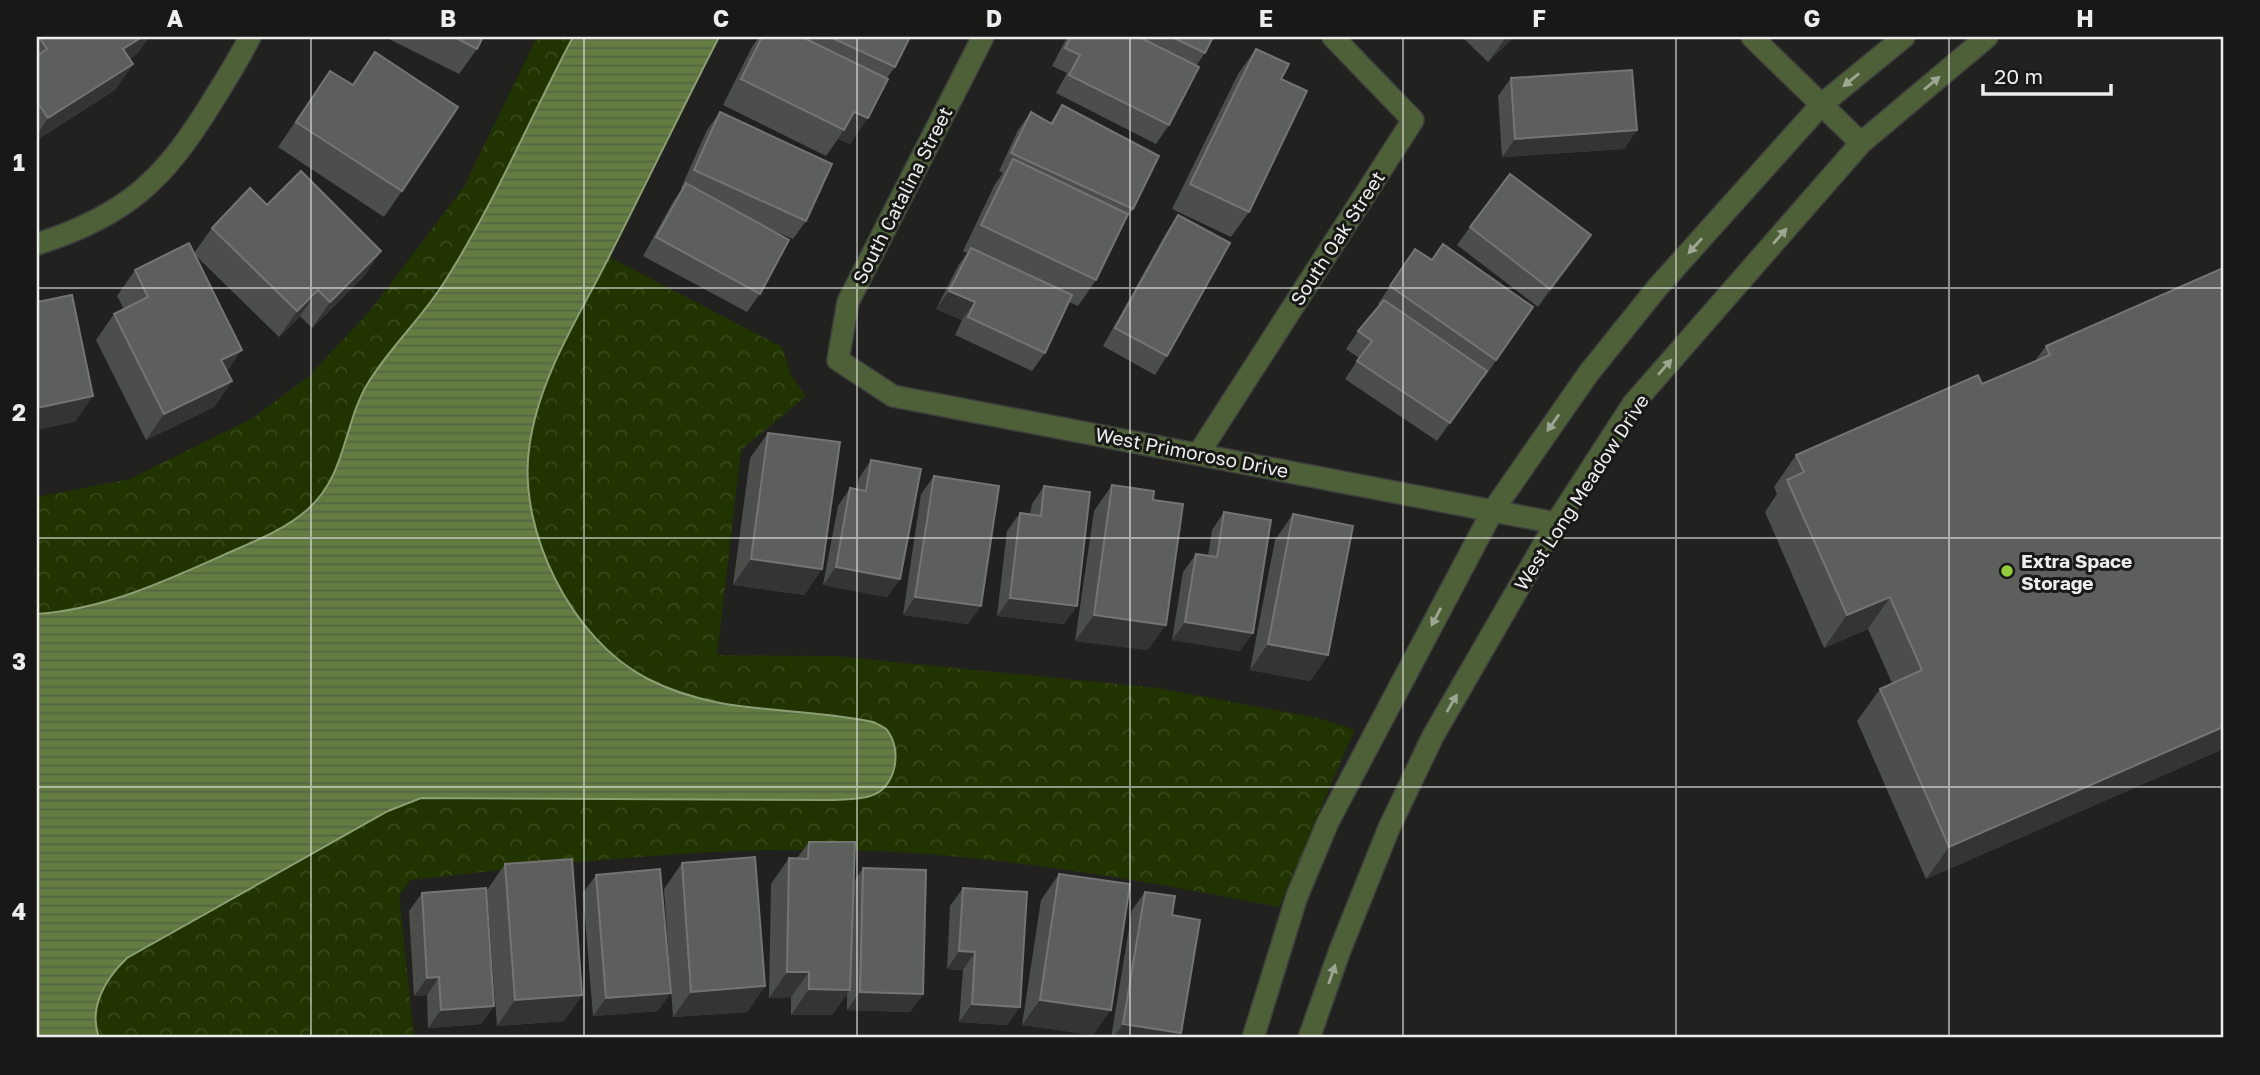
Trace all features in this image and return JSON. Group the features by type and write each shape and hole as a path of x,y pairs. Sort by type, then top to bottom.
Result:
{"street":[{"path":"37,244 61,236 120,208 156,179 183,150 250,37"},
{"name":"South Catalina Street","path":"838,360 848,302 983,37"},
{"name":"South Oak Street","path":"1199,453 1413,120 1333,37"},
{"path":"1752,37 1861,143"},
{"path":"1254,1038 1297,896 1328,822 1492,512 1596,363 1657,288 1821,105 1904,37"},
{"name":"West Long Meadow Drive","path":"1309,1038 1340,950 1389,828 1433,736 1556,523 1633,404 1861,143 1987,37"},
{"name":"West Primoroso Drive","path":"838,360 893,396 1556,523"}],"green space":[{"path":"537,37 573,37 463,252 436,294 368,383 337,465 320,496 307,510 279,529 182,574 111,600 37,614 37,497 130,479 253,418 308,377 369,312 464,187"},
{"path":"609,257 782,347 791,376 806,396 741,450 717,655 835,656 1158,688 1322,719 1354,730 1279,907 1063,869 953,856 844,850 681,854 410,880 399,895 414,1038 99,1038 96,1027 97,1005 112,975 127,958 388,811 421,798 832,800 886,730 850,717 714,703 661,685 632,669 605,646 582,620 562,591 546,559 535,525 529,491 529,456 534,421 548,378"}],"shaded area":[{"path":"573,37 719,37 561,349 541,397 529,449 528,481 532,514 542,548 556,580 595,637 619,660 646,678 702,699 730,705 873,722 886,729 892,738 896,758 891,777 879,792 856,799 421,798 388,811 127,958 112,975 97,1005 96,1027 99,1038 37,1038 37,614 111,600 182,574 279,529 307,510 330,481 368,383 436,294 463,252"}],"building":[{"path":"39,37 142,37 123,49 133,64 48,118 37,102 37,56 47,49"},
{"path":"454,37 483,37 477,49"},
{"path":"762,37 802,37 888,79 868,118 854,112 844,130 741,79"},
{"path":"830,37 910,37 895,67"},
{"path":"1071,37 1139,37 1199,67 1169,125 1069,75 1080,55 1065,48"},
{"path":"1172,37 1213,37 1205,53"},
{"path":"1256,49 1289,64 1281,79 1307,91 1249,212 1190,184"},
{"path":"375,52 458,107 402,191 296,122 330,71 353,85"},
{"path":"1632,70 1637,130 1515,139 1511,78"},
{"path":"1062,105 1159,156 1133,209 1011,153 1031,112 1052,124"},
{"path":"720,112 832,164 806,221 694,170"},
{"path":"1013,159 1128,214 1096,280 981,225"},
{"path":"301,171 381,251 330,302 318,290 297,311 212,228 250,188 267,205"},
{"path":"1510,174 1591,235 1550,289 1470,227"},
{"path":"686,183 789,240 760,294 656,237"},
{"path":"1178,215 1230,243 1167,356 1115,328"},
{"path":"189,243 242,350 221,360 232,381 164,414 114,314 148,297 135,270"},
{"path":"1443,244 1533,307 1496,360 1390,286 1415,249 1432,260"},
{"path":"971,248 1072,295 1045,353 968,317 975,302 949,291"},
{"name":"Extra Space Storage","path":"2223,268 2223,727 1949,847 1880,689 1922,670 1890,597 1847,615 1787,480 1804,472 1796,455 1978,375 1982,384 2050,355 2046,346"},
{"path":"72,295 93,396 37,408 37,302"},
{"path":"1384,300 1487,371 1450,423 1357,361 1372,341 1358,331"},
{"path":"768,433 840,442 822,569 751,559"},
{"path":"871,460 921,469 900,579 836,567 850,488 866,491"},
{"path":"934,476 999,486 981,606 915,597"},
{"path":"1112,485 1154,491 1153,500 1183,504 1166,625 1094,615"},
{"path":"1044,486 1090,492 1077,606 1010,598 1020,513 1041,516"},
{"path":"1224,512 1271,520 1253,633 1185,622 1196,554 1217,557"},
{"path":"1293,514 1353,526 1328,655 1268,644"},
{"path":"809,842 855,842 850,990 809,989 809,972 787,972 789,858 808,859"},
{"path":"755,857 765,986 691,992 682,863"},
{"path":"572,859 582,995 515,1000 505,864"},
{"path":"863,868 926,870 923,994 860,992"},
{"path":"660,869 671,993 606,998 596,875"},
{"path":"1059,874 1130,884 1111,1010 1040,1000"},
{"path":"486,888 494,1006 441,1010 439,977 427,978 422,893"},
{"path":"963,888 1027,892 1020,1007 972,1004 975,952 959,951"},
{"path":"1145,892 1175,896 1172,915 1200,920 1181,1033 1123,1024"}],"place":[{"name":"Extra Space Storage","path":"2007,571"}]}
